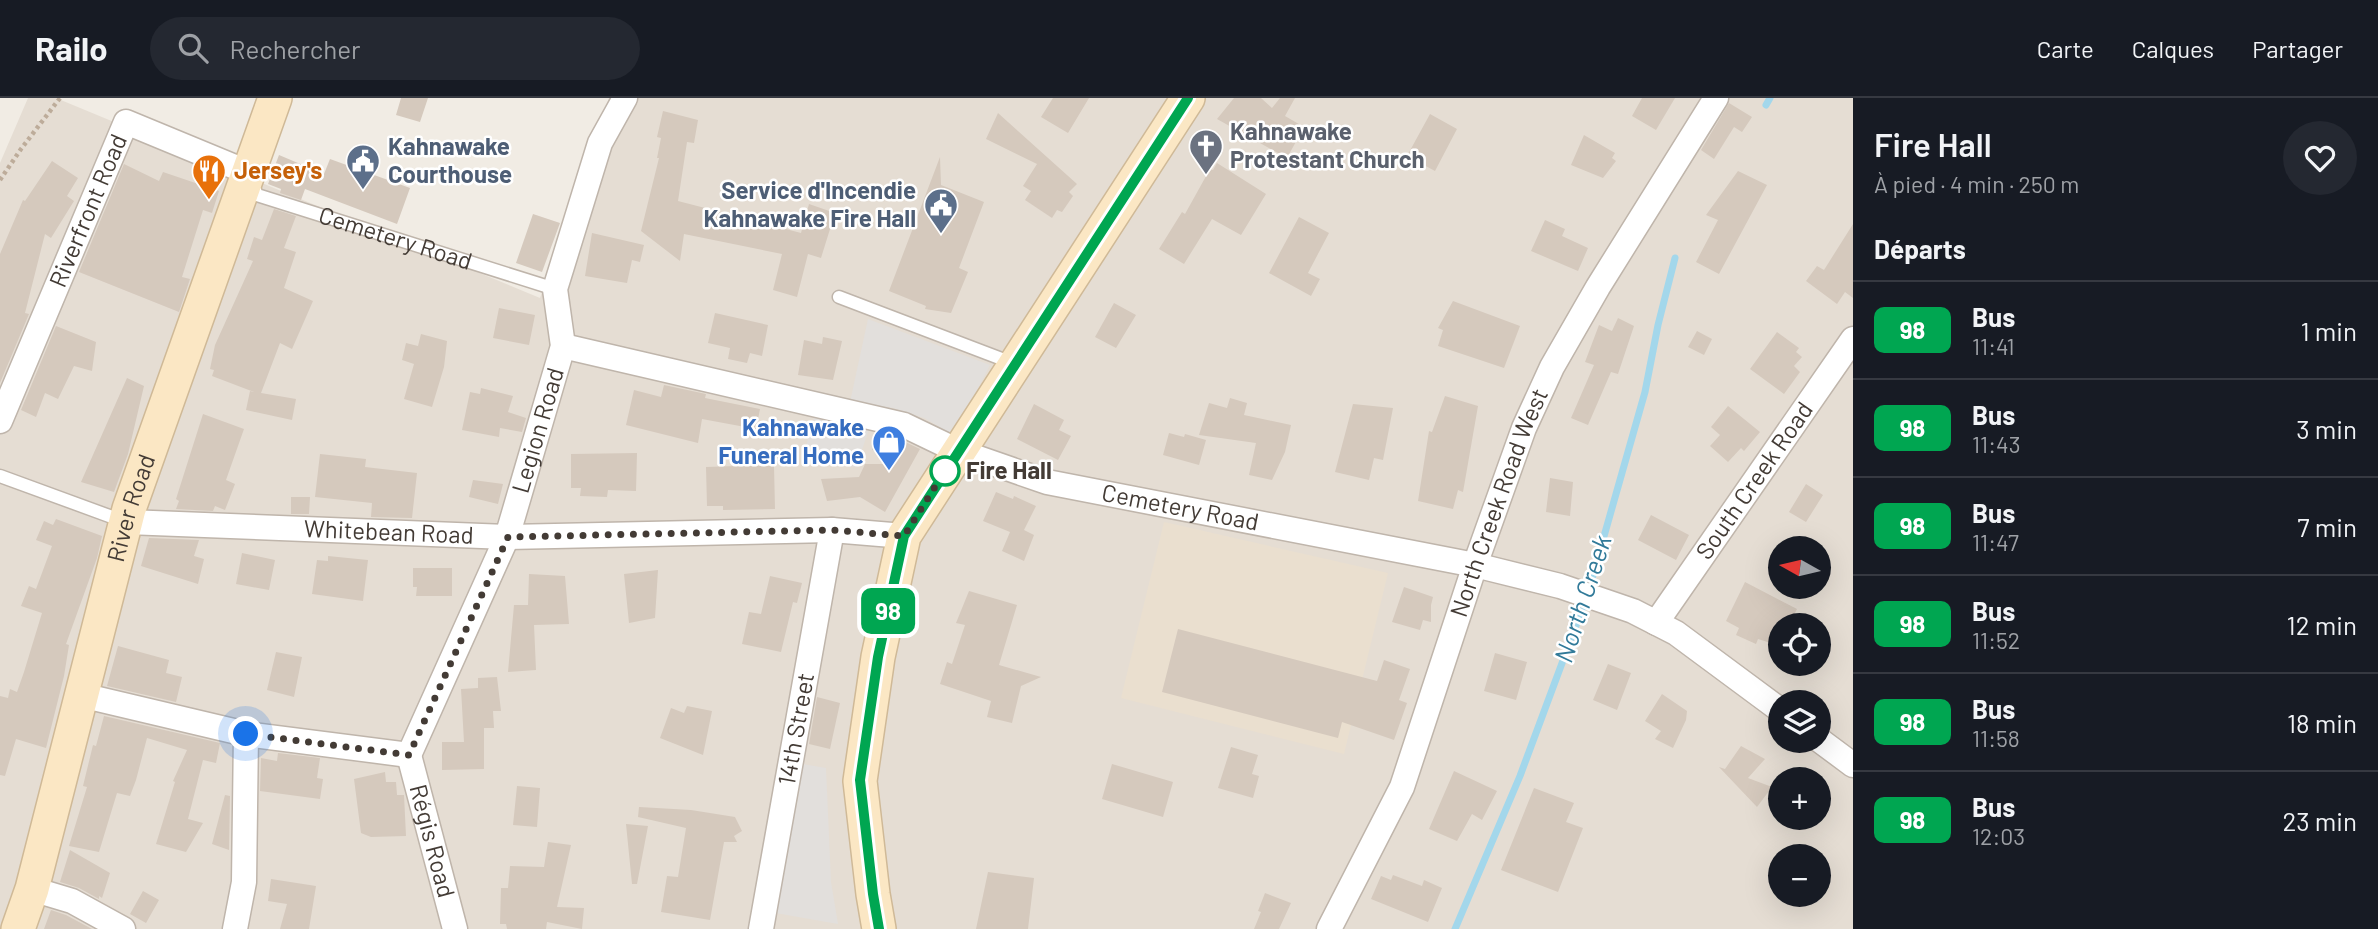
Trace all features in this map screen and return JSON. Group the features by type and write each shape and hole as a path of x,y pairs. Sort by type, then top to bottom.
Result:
{"street":[{"name":"River Road","path":"18,929 32,889 129,509 275,98"},
{"name":"Legion Road","path":"409,755 508,537 563,346 555,289 600,143 625,98"},
{"path":"879,929 860,780 878,657 904,536 1188,98"},
{"name":"North Creek Road West","path":"1329,929 1402,787 1475,565 1524,428 1552,368 1598,287 1716,98"},
{"name":"Riverfront Road","path":"0,421 125,122 247,172"},
{"name":"South Creek Road","path":"1656,623 1853,340"},
{"name":"Cemetery Road","path":"563,346 904,425 958,450 1047,482 1475,565 1560,586 1633,611 1676,633 1768,701"},
{"name":"Whitebean Road","path":"127,522 508,537 832,530 904,536"},
{"name":"14th Street","path":"761,929 832,530"},
{"path":"81,695 246,734 409,755"},
{"path":"235,929 244,882 246,734"},
{"path":"1831,749 1853,765"},
{"name":"Régis Road","path":"409,755 455,929"},
{"path":"32,889 72,901 123,929"}],"lane":[{"name":"Cemetery Road","path":"247,172 257,195 555,289"},
{"path":"839,297 1016,364"},
{"path":"0,476 127,522"}],"path":[{"path":"0,180 20,149 60,98"}],"shaded area":[{"path":"28,98 56,98 540,298 609,98 1853,98 1853,929 0,929 0,163"},
{"path":"868,319 990,365 954,435 924,418 893,408 850,402"},
{"path":"818,405 873,418 856,467 801,463"},
{"path":"1164,522 1388,573 1344,754 1121,698"},
{"path":"791,762 826,768 831,882 838,924 764,911"}],"building":[{"path":"401,98 428,98 420,122 396,115"},
{"path":"1053,98 1089,98 1068,133 1041,117"},
{"path":"1234,98 1261,98 1272,108 1280,98 1295,98 1285,116 1304,127 1287,158 1217,119"},
{"path":"1642,98 1675,98 1656,130 1632,116"},
{"path":"1729,103 1752,117 1742,132 1734,127 1714,159 1701,150"},
{"path":"663,111 698,120 694,143 687,142 678,201 801,233 809,204 835,213 821,258 808,254 797,297 773,290 782,254 684,234 680,261 641,231 659,158 661,138 657,137"},
{"path":"998,113 1077,184 1069,192 1073,196 1062,212 1057,210 1052,218 1025,200 1031,191 1023,186 1037,164 986,139"},
{"path":"1430,114 1457,129 1435,171 1407,156"},
{"path":"1584,135 1615,153 1612,158 1616,161 1603,178 1571,165"},
{"name":"Kahnawake Courthouse","path":"279,155 324,174 330,159 410,188 397,224 305,189 301,200 280,193 281,189 268,184"},
{"name":"Service d'Incendie Kahnawake Fire Hall","path":"940,157 941,185 984,202 959,268 968,272 951,313 925,309 926,306 889,291"},
{"path":"52,161 78,178 67,196 74,201 51,238 45,234 25,313 29,314 0,383 0,254 23,200 25,201"},
{"path":"1217,163 1266,194 1241,235 1212,219 1184,264 1159,249 1182,212 1185,214 1210,169 1213,170"},
{"path":"124,164 159,181 163,172 219,191 212,213 203,210 182,277 190,279 179,312 79,272"},
{"path":"1738,171 1767,185 1719,274 1696,262 1718,220 1706,215"},
{"path":"274,209 296,216 284,248 296,252 284,288 313,301 292,349 280,343 261,393 296,399 292,420 246,410 250,391 254,392 212,376 214,370 210,369 215,345 253,261 247,259 254,237 262,240"},
{"path":"533,214 560,223 542,272 516,263"},
{"path":"1299,217 1329,233 1308,273 1320,279 1311,296 1269,273"},
{"path":"1545,220 1565,229 1562,236 1588,248 1578,271 1531,251"},
{"path":"1853,224 1853,298 1845,292 1837,304 1806,281 1817,266 1824,270"},
{"path":"592,233 644,245 640,262 632,260 627,283 585,276"},
{"path":"1453,301 1520,326 1504,368 1438,346 1443,330 1438,328"},
{"path":"1114,303 1136,315 1116,348 1095,337"},
{"path":"499,308 535,315 529,345 493,338"},
{"path":"715,313 768,325 762,356 750,353 747,363 728,359 730,348 708,343"},
{"path":"1618,318 1634,326 1618,374 1611,372 1588,425 1571,418 1594,365 1585,362 1599,325 1612,331"},
{"path":"56,326 96,342 92,371 74,366 58,399 45,393 36,417 21,410"},
{"path":"1697,331 1712,339 1704,355 1688,347"},
{"path":"1777,332 1799,348 1796,352 1802,357 1794,366 1800,372 1784,394 1750,369"},
{"path":"421,334 447,341 444,367 432,407 404,399 414,364 402,360 406,343 418,346"},
{"path":"823,337 842,341 833,380 798,375 804,340 822,344"},
{"path":"127,378 144,386 128,454 114,492 81,482"},
{"path":"664,385 706,394 705,398 760,409 756,429 702,419 698,443 626,425 634,390 661,397"},
{"path":"481,388 513,396 508,412 526,418 522,432 500,428 499,437 462,430 470,392 480,394"},
{"path":"1445,396 1478,406 1463,492 1458,490 1453,509 1418,501 1429,431 1432,432"},
{"path":"1230,398 1247,403 1244,415 1291,425 1285,452 1272,480 1249,475 1256,443 1199,435 1209,403 1227,408"},
{"path":"1034,404 1064,420 1059,430 1071,436 1058,460 1017,439"},
{"path":"1353,404 1393,408 1383,460 1374,458 1369,480 1335,472"},
{"path":"1728,406 1760,432 1744,451 1741,448 1728,462 1710,446 1720,435 1711,427"},
{"path":"203,414 244,429 226,480 235,484 225,510 215,506 213,511 176,509 179,501 176,499"},
{"path":"1169,433 1206,440 1199,465 1163,455"},
{"name":"Kahnawake Funeral Home","path":"878,434 899,439 920,449 885,512 860,497 827,501 821,479 859,477 865,464 887,464 888,453 872,450"},
{"path":"637,453 636,491 608,490 607,497 580,496 581,488 571,488 571,454"},
{"path":"320,454 366,459 365,467 417,473 412,518 371,517 372,503 315,497"},
{"path":"774,466 775,509 723,510 723,506 707,506 706,467"},
{"path":"1550,478 1573,482 1570,516 1546,512"},
{"path":"473,480 503,484 498,504 469,497"},
{"path":"1806,484 1823,495 1806,522 1789,512"},
{"path":"996,492 1013,499 1014,496 1036,506 1024,530 1034,535 1024,561 1002,551 1010,532 983,521"},
{"path":"291,497 310,497 309,514 291,514"},
{"path":"1651,515 1689,535 1676,560 1638,540"},
{"path":"56,519 102,536 97,558 66,644 69,645 64,676 46,748 16,739 5,776 0,775 0,696 8,698 10,689 17,692 24,672 42,613 21,606 29,586 36,589 52,546 36,540 44,521 53,525"},
{"path":"149,538 199,540 194,556 204,559 198,584 141,566"},
{"path":"242,553 275,560 269,590 236,584"},
{"path":"328,556 368,560 363,601 312,594 317,560 328,561"},
{"path":"413,568 452,568 452,596 416,596"},
{"path":"658,570 655,618 629,623 624,574"},
{"path":"529,574 565,576 569,624 534,625 536,670 508,672 514,605 528,605"},
{"path":"770,576 802,583 797,603 793,602 781,652 742,644 749,612 761,614"},
{"path":"1745,582 1768,594 1768,599 1778,599 1797,609 1795,613 1768,613 1768,642 1758,639 1756,644 1736,635 1739,628 1726,621"},
{"path":"1404,587 1433,597 1431,622 1423,620 1420,630 1392,622"},
{"path":"969,591 1017,605 999,665 1041,677 1021,686 1012,723 987,717 991,701 940,684 947,662 952,664 965,625 956,623"},
{"path":"1178,629 1377,681 1384,660 1410,669 1399,700 1407,703 1394,740 1342,722 1338,738 1162,692"},
{"path":"118,646 169,660 166,673 182,677 176,702 107,686"},
{"path":"276,652 302,657 294,697 267,690"},
{"path":"1495,653 1527,662 1516,700 1484,691"},
{"path":"1608,664 1631,673 1617,710 1593,700"},
{"path":"497,677 501,711 493,711 494,728 484,728 484,769 442,770 442,742 464,742 461,689 478,688 478,678"},
{"path":"1662,694 1687,711 1686,720 1673,748 1655,739 1661,731 1645,721"},
{"path":"817,697 840,703 830,749 809,744"},
{"path":"687,706 712,711 703,755 660,738 671,708 684,713"},
{"path":"104,716 220,743 216,763 203,760 188,819 203,823 186,852 156,844 175,782 173,781 187,750 147,738 130,796 117,793 99,852 69,846 87,787 83,786 93,745 96,746"},
{"path":"1741,746 1765,759 1748,778 1768,786 1768,792 1757,807 1719,767 1725,769"},
{"path":"1231,747 1258,755 1252,774 1259,776 1253,798 1218,788"},
{"path":"278,753 320,758 317,778 323,779 320,799 260,791 261,758 277,761"},
{"path":"1112,764 1173,782 1163,817 1102,799"},
{"path":"1454,771 1497,791 1482,820 1472,814 1457,841 1429,829"},
{"path":"385,772 386,782 396,782 397,795 404,795 406,836 371,837 361,833 354,779"},
{"path":"517,786 540,788 537,827 513,825"},
{"path":"1534,788 1574,803 1566,822 1583,828 1558,892 1501,870"},
{"path":"225,795 230,796 229,850 212,844"},
{"path":"639,807 691,810 735,817 742,831 734,836 737,842 724,842 710,920 661,912 667,876 678,877 686,828 638,817"},
{"path":"626,824 648,826 637,884 632,884"},
{"path":"548,842 571,845 557,907 584,908 582,929 547,922 546,929 507,929 506,924 500,924 501,888 508,888 510,866 544,867"},
{"path":"70,850 110,873 102,898 60,882"},
{"path":"988,872 1034,878 1028,929 976,929"},
{"path":"1393,875 1422,886 1424,880 1442,888 1428,922 1371,899 1381,876 1391,880"},
{"path":"271,879 316,886 309,929 280,929 287,904 268,901"},
{"path":"143,891 159,900 146,923 130,914"},
{"path":"1265,893 1291,903 1279,929 1254,929"},
{"path":"51,910 66,915 92,929 44,929"}],"waterway":[{"name":"North Creek","path":"1766,105 1770,98"},
{"name":"North Creek","path":"1455,929 1520,776 1587,596 1645,392 1675,258"}],"bus line":[{"name":"98","path":"879,929 860,780 878,657 904,536 1188,98"}],"place":[{"name":"Kahnawake Protestant Church","path":"1206,176"},
{"name":"Kahnawake Courthouse","path":"363,191"},
{"name":"Jersey's","path":"209,201"},
{"name":"Service d'Incendie Kahnawake Fire Hall","path":"941,235"},
{"name":"Fire Hall","path":"945,471"},
{"name":"Kahnawake Funeral Home","path":"889,472"}],"route":[{"path":"246,734 409,755 508,537 832,530 904,536 945,471"}]}
